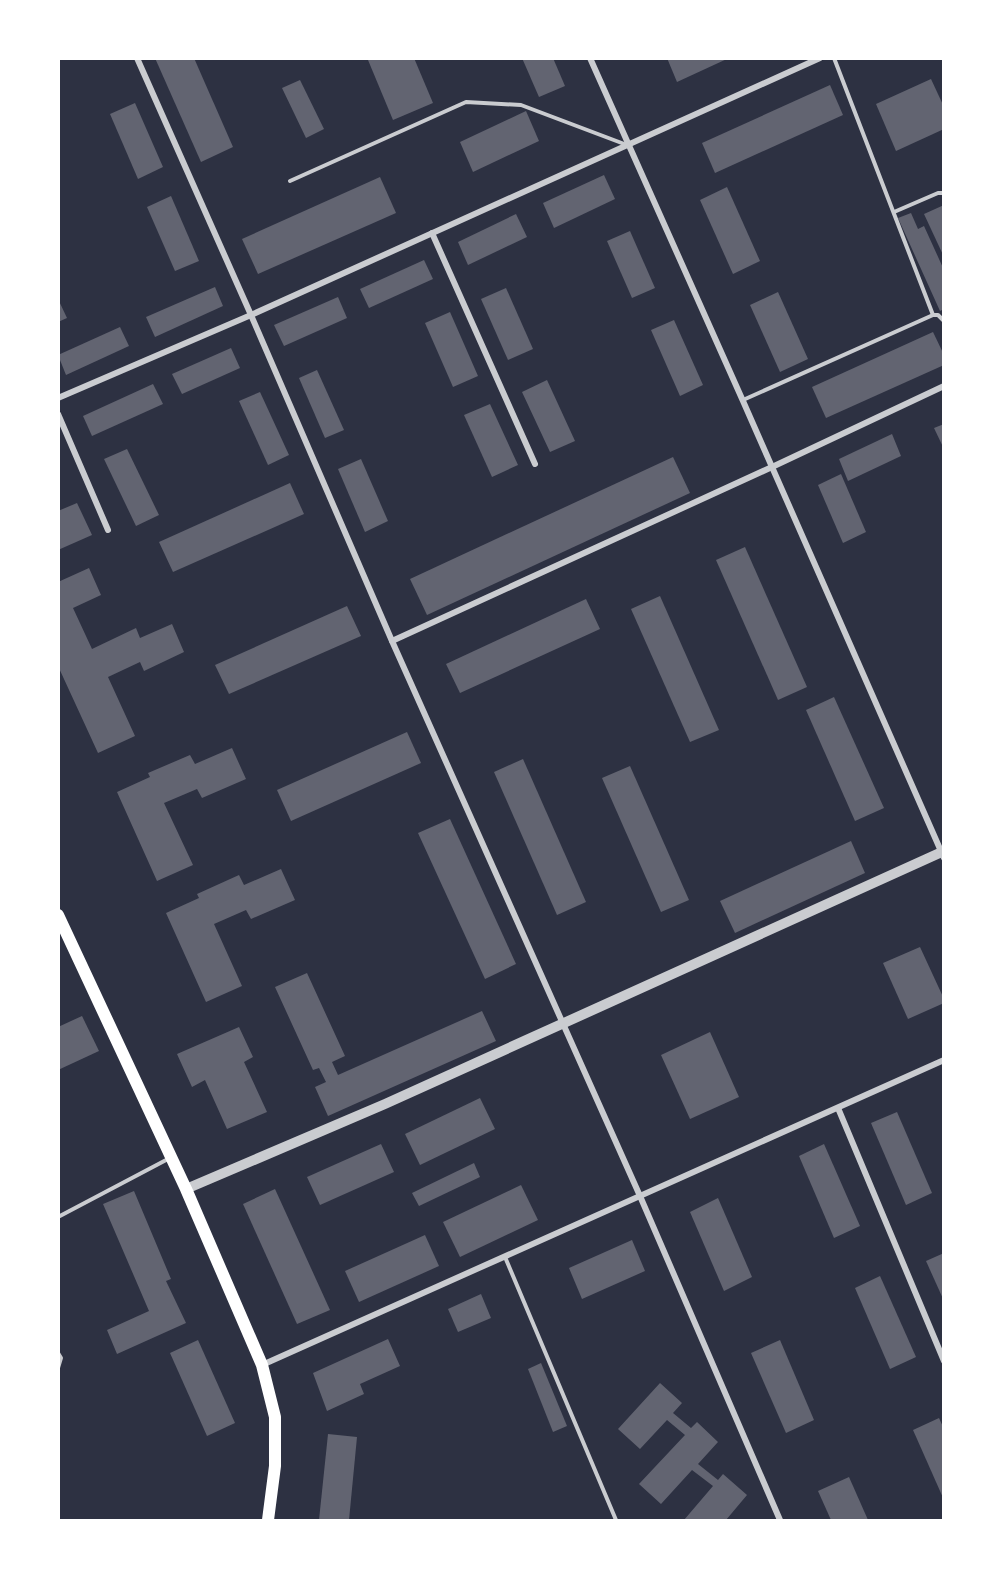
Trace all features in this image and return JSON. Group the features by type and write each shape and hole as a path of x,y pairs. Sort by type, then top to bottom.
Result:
{"main road":[{"path":"58,915 172,1157 262,1365 275,1417 275,1466 268,1521"}],"street":[{"path":"137,58 252,315 392,641 640,1196 780,1521"},
{"path":"186,1190 374,1109 943,854 590,58"},
{"path":"58,398 252,315 820,58"},
{"path":"432,233 535,464"},
{"path":"392,641 944,386"},
{"path":"58,414 108,530"},
{"path":"262,1365 944,1060"},
{"path":"838,1107 944,1361"}],"lane":[{"path":"834,58 933,315"},
{"path":"290,181 466,102 521,105 628,145"},
{"path":"894,212 938,193 944,194"},
{"path":"743,401 933,315 938,315 944,321"},
{"path":"58,1217 172,1157"},
{"path":"505,1257 616,1521"},
{"path":"58,1353 61,1358 58,1368"}],"building":[{"path":"155,58 194,58 233,147 201,162"},
{"path":"372,58 414,58 433,103 393,120 368,60"},
{"path":"522,58 553,58 565,86 539,97"},
{"path":"667,58 729,58 677,82"},
{"path":"931,79 944,107 944,129 896,151 876,104"},
{"path":"300,80 324,129 306,138 282,88"},
{"path":"830,85 843,115 715,173 702,143"},
{"path":"135,103 163,167 138,179 110,114"},
{"path":"526,111 539,141 473,172 460,142"},
{"path":"604,175 615,199 554,228 543,203"},
{"path":"380,177 396,213 258,274 242,239"},
{"path":"727,187 760,261 733,274 700,200"},
{"path":"171,196 199,261 175,271 147,207"},
{"path":"944,205 944,257 924,214"},
{"path":"911,213 918,229 924,226 944,270 944,309 940,311 898,218"},
{"path":"516,214 527,237 468,265 458,242"},
{"path":"630,231 655,288 632,298 607,241"},
{"path":"424,260 433,279 369,308 360,289"},
{"path":"215,287 223,306 155,337 146,317"},
{"path":"506,288 533,349 508,360 481,299"},
{"path":"778,292 808,359 780,372 750,305"},
{"path":"338,297 347,318 284,346 274,325"},
{"path":"58,299 67,318 58,322"},
{"path":"450,312 478,376 453,387 425,323"},
{"path":"674,320 703,385 680,396 651,330"},
{"path":"120,327 129,346 66,375 58,355"},
{"path":"933,332 944,355 944,365 826,418 812,387"},
{"path":"231,348 240,368 182,394 172,374"},
{"path":"317,370 344,430 325,438 299,378"},
{"path":"547,380 575,441 550,452 522,392"},
{"path":"153,384 163,404 92,436 83,416"},
{"path":"260,392 289,455 268,465 239,401"},
{"path":"490,404 518,465 492,477 464,415"},
{"path":"944,424 944,449 934,428"},
{"path":"892,434 901,456 848,481 839,459"},
{"path":"127,449 159,515 136,526 104,459"},
{"path":"673,457 690,493 427,615 410,579"},
{"path":"361,459 388,521 365,532 338,469"},
{"path":"841,474 866,532 843,543 818,485"},
{"path":"290,483 304,514 173,572 159,542"},
{"path":"77,503 92,535 58,550 58,511"},
{"path":"745,547 807,687 778,700 716,560"},
{"path":"89,568 101,595 73,608 92,649 136,628 140,638 172,624 184,652 144,671 140,662 108,677 135,736 98,753 58,666 58,582"},
{"path":"660,596 719,730 690,742 631,609"},
{"path":"586,599 600,629 460,693 446,664"},
{"path":"347,606 361,636 229,694 215,665"},
{"path":"834,697 884,808 855,821 806,710"},
{"path":"407,732 421,763 291,821 277,790"},
{"path":"232,748 246,779 202,798 197,789 164,803 193,865 157,881 117,792 150,777 148,773 190,755 195,764"},
{"path":"523,759 586,902 557,915 494,772"},
{"path":"630,766 689,900 661,912 602,778"},
{"path":"450,819 516,964 485,979 418,833"},
{"path":"851,841 865,873 735,933 720,901"},
{"path":"281,869 295,900 251,919 246,910 214,924 242,986 206,1002 166,913 199,898 197,894 239,875 244,885"},
{"path":"920,947 944,1003 908,1019 883,963"},
{"path":"307,973 345,1056 332,1062 338,1075 482,1011 496,1041 328,1116 315,1087 326,1082 319,1068 313,1070 275,987"},
{"path":"82,1016 99,1051 58,1070 58,1027"},
{"path":"239,1027 253,1057 244,1062 267,1112 227,1129 205,1080 192,1087 177,1054"},
{"path":"710,1032 739,1097 690,1119 661,1055"},
{"path":"480,1098 495,1129 420,1165 405,1134"},
{"path":"897,1112 932,1193 906,1205 871,1123"},
{"path":"381,1144 394,1172 320,1205 307,1177"},
{"path":"824,1144 860,1226 834,1238 799,1156"},
{"path":"474,1163 480,1177 419,1206 412,1193"},
{"path":"521,1185 538,1220 460,1257 443,1222"},
{"path":"275,1189 330,1310 297,1324 243,1204"},
{"path":"134,1191 171,1279 166,1281 186,1323 117,1354 107,1330 149,1311 103,1204"},
{"path":"718,1198 752,1277 724,1291 690,1212"},
{"path":"425,1235 439,1266 359,1302 345,1271"},
{"path":"632,1240 645,1271 582,1299 569,1268"},
{"path":"944,1253 944,1301 926,1261"},
{"path":"880,1276 916,1357 890,1369 855,1288"},
{"path":"481,1294 491,1318 458,1332 448,1309"},
{"path":"388,1339 400,1366 360,1384 364,1394 327,1411 313,1373"},
{"path":"198,1340 235,1423 207,1436 170,1353"},
{"path":"780,1340 814,1420 786,1433 751,1353"},
{"path":"541,1363 567,1426 553,1432 528,1369"},
{"path":"660,1383 682,1403 673,1413 691,1428 697,1422 718,1442 698,1464 718,1480 723,1474 747,1495 726,1520 684,1520 713,1486 692,1470 661,1504 639,1484 685,1435 667,1420 640,1449 618,1429"},
{"path":"939,1418 944,1429 944,1500 913,1430"},
{"path":"328,1434 357,1437 349,1520 319,1520"},
{"path":"849,1477 868,1520 831,1520 818,1491"}]}
